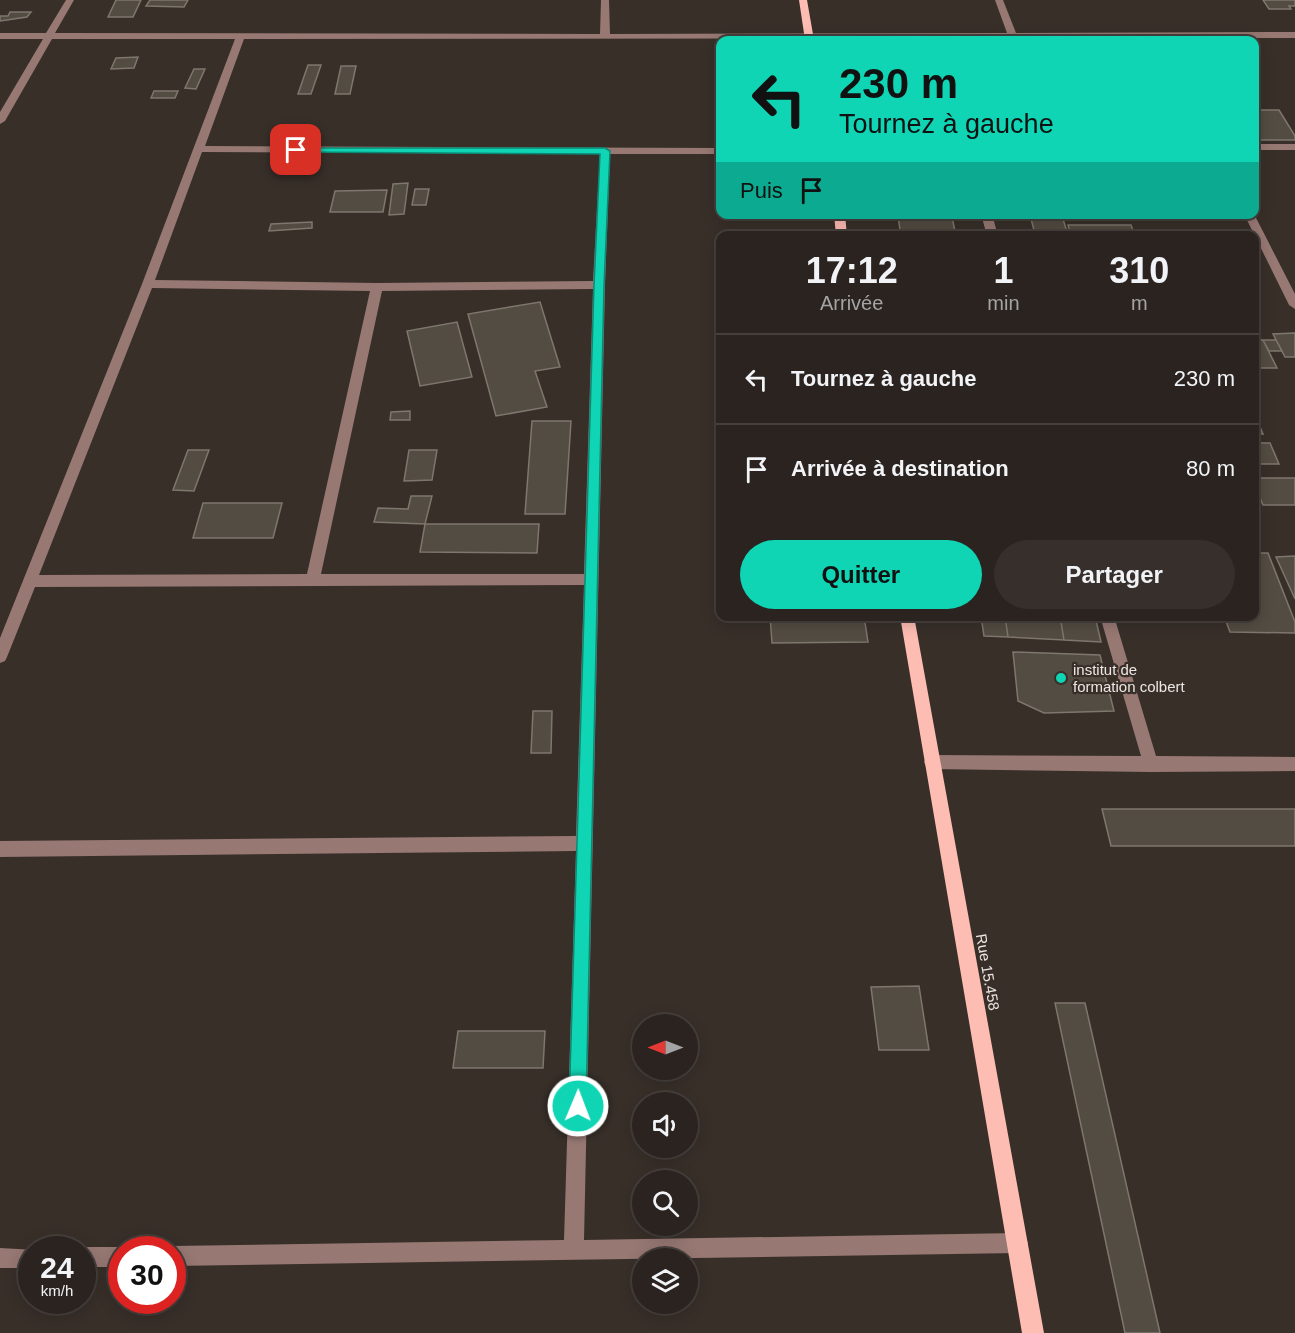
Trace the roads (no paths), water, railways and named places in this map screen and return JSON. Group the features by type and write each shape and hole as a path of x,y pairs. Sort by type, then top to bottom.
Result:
{"main road":[{"path":"803,0 809,36"},
{"name":"Rue 15.458","path":"909,621 1033,1333"}],"street":[{"path":"0,121 70,0"},
{"path":"605,0 605,37"},
{"path":"999,0 1013,36 1295,35"},
{"path":"0,36 716,38"},
{"path":"0,657 148,284 240,38"},
{"path":"1259,147 1295,147"},
{"path":"200,149 716,151"},
{"path":"574,1250 599,285 605,151"},
{"path":"1259,234 1295,305"},
{"path":"148,284 377,287 599,285"},
{"path":"313,580 377,287"},
{"path":"30,580 592,579"},
{"path":"1108,621 1151,765"},
{"path":"932,762 1295,764"},
{"path":"0,849 584,843"},
{"path":"186,1256 1018,1243"},
{"path":"0,1258 18,1258"}],"place":[{"name":"institut de formation colbert","path":"1061,678"}]}
